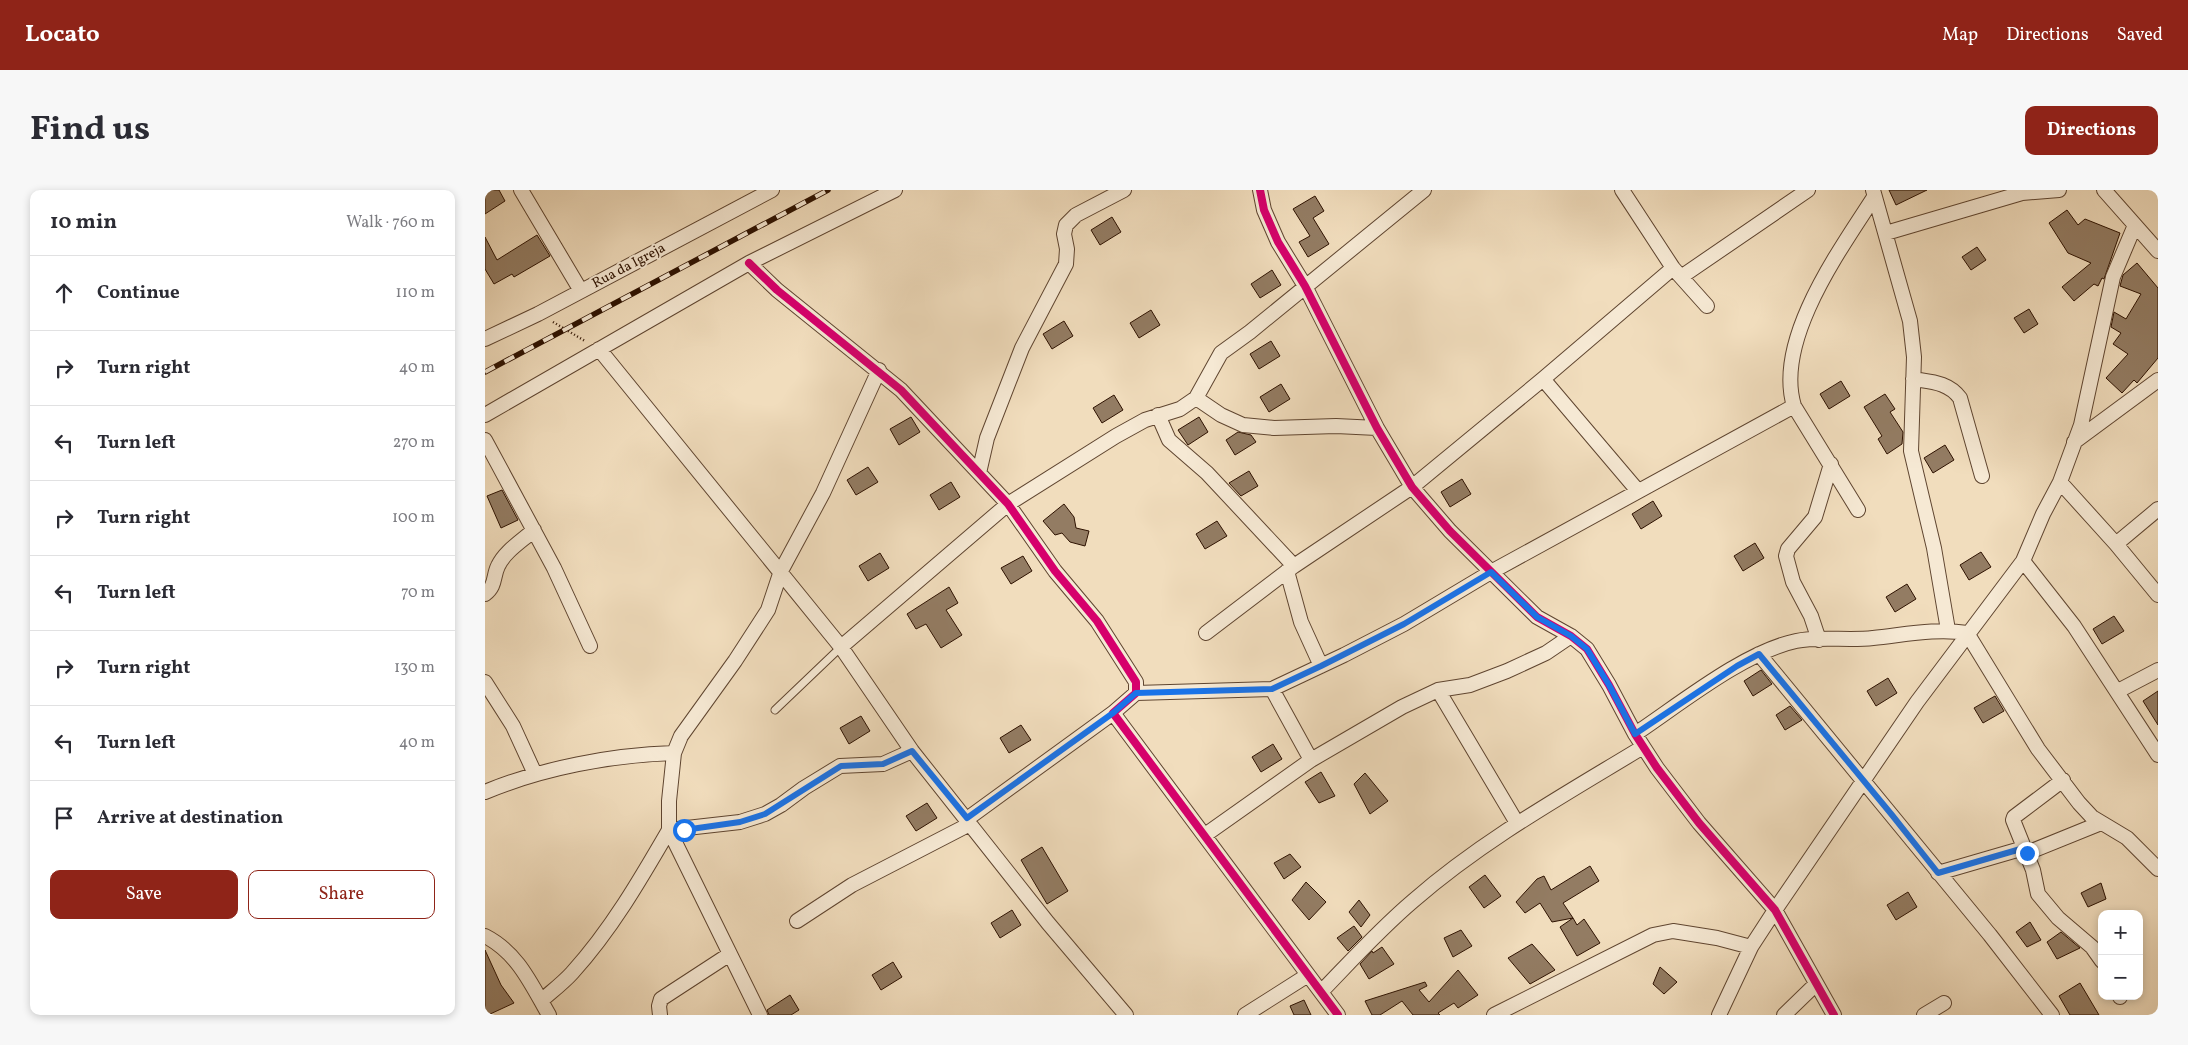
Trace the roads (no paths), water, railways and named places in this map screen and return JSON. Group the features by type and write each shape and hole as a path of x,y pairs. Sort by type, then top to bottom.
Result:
{"street":[{"path":"521,190 581,291"},
{"name":"Rua da Igreja","path":"485,340 538,314 772,190"},
{"path":"485,415 749,263 895,190"},
{"path":"979,473 987,438 1022,348 1065,264 1067,249 1063,234 1066,224 1076,215 1123,190"},
{"path":"1259,190 1264,210 1278,242 1305,286 1377,428 1412,487 1450,531 1537,617 1571,636 1587,649 1643,747 1699,824 1775,910 1834,1015"},
{"path":"841,647 1008,504 1116,436 1157,416 1180,410 1196,398 1221,353 1424,190"},
{"path":"1622,190 1677,272 1707,306"},
{"path":"1206,633 1291,569 1412,487 1677,272 1809,190"},
{"path":"1886,233 2022,193 2059,190"},
{"path":"2104,190 2158,251"},
{"path":"1873,193 1911,321 1914,357 1911,451 1933,548 1948,630"},
{"path":"1858,510 1794,406 1791,397 1792,364 1803,318 1873,193"},
{"path":"1719,1015 1751,947 1775,910 1917,702 2023,560 2043,514 2060,482 2081,425 2113,277 2135,225"},
{"path":"749,263 777,290 879,370 901,390 1008,504 1055,571 1097,621 1136,682 1136,693"},
{"path":"599,349 724,505 781,571 841,647 912,751 1047,923 1126,1015"},
{"path":"760,1015 669,830 669,801 674,753 681,736 735,661 768,610 781,571 823,493 879,370"},
{"path":"1543,379 1638,491"},
{"path":"1913,379 1945,385 1960,398 1982,476"},
{"path":"2073,443 2158,380"},
{"path":"1196,398 1221,415 1243,425 1274,428 1336,426 1377,428"},
{"path":"797,921 852,885 968,821 1113,713 1136,693 1272,689 1404,624 1491,572 1794,406"},
{"path":"1157,416 1169,440 1207,473 1291,569 1301,622 1321,666"},
{"path":"485,440 534,530 590,646"},
{"path":"1819,640 1811,616 1793,582 1785,556 1815,517 1831,464"},
{"path":"2060,482 2116,544 2158,595"},
{"path":"2116,544 2158,509"},
{"path":"485,594 495,580 497,568 505,555 534,530"},
{"path":"2023,560 2074,626 2158,755"},
{"path":"1635,734 1737,666 1759,654 1797,640 1862,639 1948,630 1967,634 2038,748 2091,817 2127,838 2158,870"},
{"path":"1205,835 1311,760 1402,707 1438,690 1470,684 1507,671 1546,653 1571,636"},
{"path":"1759,654 2052,1015"},
{"path":"2118,692 2158,670"},
{"path":"485,682 513,726 535,774"},
{"path":"1272,689 1311,760"},
{"path":"1438,690 1517,823"},
{"path":"1113,713 1338,1015"},
{"path":"1321,992 1413,900 1465,860 1517,823 1643,747"},
{"path":"669,830 740,822 765,814 841,766 883,764 912,751"},
{"path":"485,792 535,774 639,754 674,753"},
{"path":"2063,780 2014,817 2014,825 2025,851 2038,894 2058,918 2092,947 2098,955"},
{"path":"1938,873 2025,851 2101,822"},
{"path":"541,1001 571,974 600,939 636,888 669,830"},
{"path":"1494,1015 1653,935 1673,930 1717,938 1751,947"},
{"path":"485,936 505,948 521,966 549,1015"},
{"path":"661,1015 659,1006 661,999 730,954"},
{"path":"1245,1015 1308,975"},
{"path":"1784,1015 1817,984"},
{"path":"1924,1015 1944,1003"}],"lane":[{"path":"775,710 841,647"}],"railway":[{"path":"485,372 828,190"}]}
